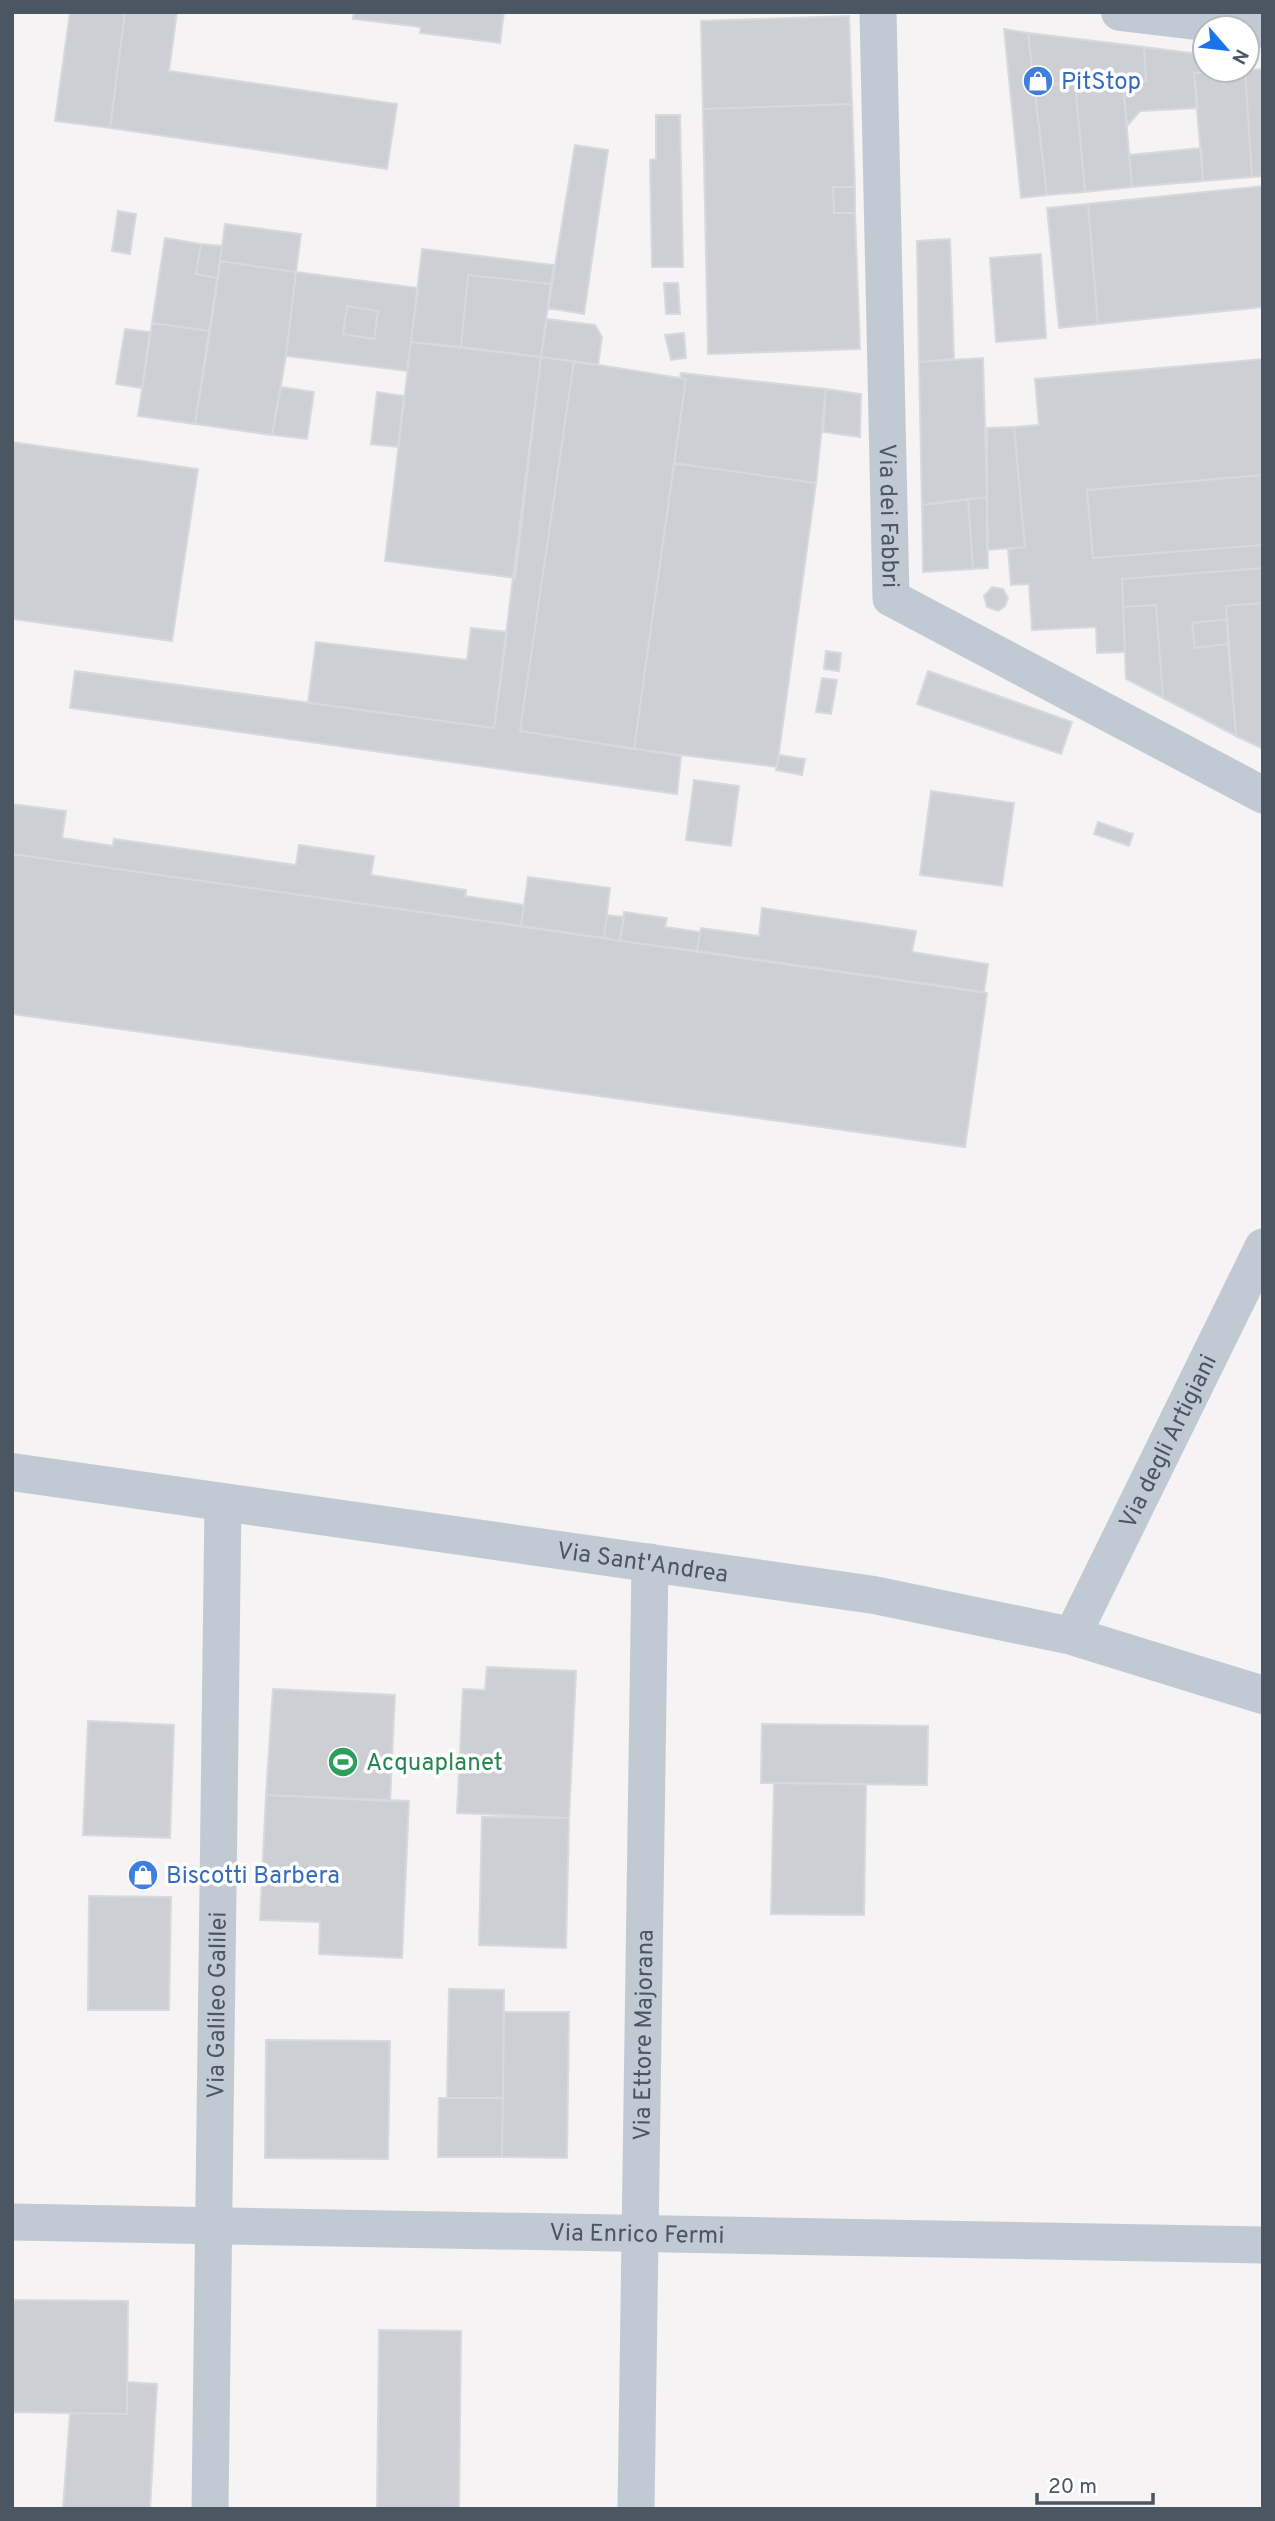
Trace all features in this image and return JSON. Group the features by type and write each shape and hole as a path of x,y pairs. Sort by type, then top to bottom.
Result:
{"street":[{"name":"Via dei Fabbri","path":"878,12 891,598 1263,795"},
{"path":"1120,12 1263,29"},
{"name":"Via degli Artigiani","path":"1072,1636 1263,1247"},
{"name":"Via Sant'Andrea","path":"12,1472 874,1595 1072,1636 1263,1695"},
{"name":"Via Galileo Galilei","path":"210,2509 223,1502"},
{"name":"Via Ettore Majorana","path":"636,2509 650,1562"},
{"name":"Via Enrico Fermi","path":"12,2222 1263,2245"}],"building":[{"path":"70,12 125,12 110,128 55,121"},
{"path":"125,12 177,12 169,71 397,104 387,169 110,128"},
{"path":"354,12 504,12 500,43 420,33 421,27 353,19"},
{"path":"849,16 852,104 703,109 701,21"},
{"path":"1004,29 1028,33 1047,195 1021,198"},
{"path":"1028,33 1144,47 1146,81 1123,83 1132,187 1085,192 1075,82 1034,86"},
{"path":"1144,47 1191,53 1191,84 1195,84 1198,108 1140,111 1127,126 1123,83 1146,81"},
{"path":"1261,69 1263,176 1252,177 1246,84 1261,84"},
{"path":"1075,82 1085,192 1047,195 1034,86"},
{"path":"1195,84 1246,84 1252,177 1203,181"},
{"path":"852,104 855,187 833,187 834,213 855,213 860,349 708,354 703,109"},
{"path":"656,115 680,115 683,267 652,267 650,160 656,159"},
{"path":"575,145 608,150 584,314 548,308"},
{"path":"1201,148 1203,181 1132,187 1129,155"},
{"path":"1263,186 1263,307 1098,324 1088,204"},
{"path":"833,187 855,187 855,213 834,213"},
{"path":"1088,204 1098,324 1059,328 1047,208"},
{"path":"118,211 136,214 130,254 112,251"},
{"path":"225,224 301,234 296,272 220,261"},
{"path":"165,238 201,244 196,274 218,278 210,331 152,323"},
{"path":"950,239 954,359 919,362 917,241"},
{"path":"201,244 222,246 218,278 196,274"},
{"path":"422,249 554,265 551,284 468,275 461,347 411,342"},
{"path":"1041,254 1046,338 996,342 990,258"},
{"path":"220,261 296,272 286,356 272,435 195,424"},
{"path":"296,272 418,288 407,371 286,356"},
{"path":"468,275 551,284 541,357 461,347"},
{"path":"664,283 678,283 680,314 666,314"},
{"path":"347,306 378,311 374,339 343,334"},
{"path":"547,319 595,325 602,337 598,365 541,357"},
{"path":"152,323 210,331 195,424 138,416"},
{"path":"125,329 150,332 142,388 116,384"},
{"path":"684,333 686,358 671,360 665,335"},
{"path":"411,342 541,357 515,578 385,561"},
{"path":"541,357 574,361 520,731 681,756 677,794 70,708 75,671 494,728"},
{"path":"983,358 987,497 922,505 919,362"},
{"path":"1263,359 1263,475 1087,490 1093,558 1263,545 1263,568 1122,579 1125,652 1097,653 1096,627 1032,630 1029,584 1011,585 1008,549 1025,547 1014,427 1039,425 1035,379"},
{"path":"574,361 686,379 634,749 520,731"},
{"path":"681,373 826,389 816,483 674,463 686,379 680,378"},
{"path":"281,387 314,392 307,439 272,435"},
{"path":"826,389 861,394 860,437 823,432"},
{"path":"377,392 404,396 398,447 371,444"},
{"path":"1014,427 1025,547 987,550 987,428"},
{"path":"12,442 198,469 172,641 12,619"},
{"path":"674,463 816,483 777,767 634,749"},
{"path":"1263,475 1263,545 1093,558 1087,490"},
{"path":"987,497 988,568 973,569 968,499"},
{"path":"968,499 973,569 923,572 922,505"},
{"path":"1263,568 1263,603 1226,606 1227,619 1192,623 1195,648 1228,644 1236,736 1163,698 1156,605 1123,607 1122,579"},
{"path":"992,587 1003,589 1008,598 1005,606 998,611 987,607 984,596"},
{"path":"1263,603 1263,749 1236,736 1226,606"},
{"path":"1156,605 1163,698 1126,679 1123,607"},
{"path":"1227,619 1228,644 1195,648 1192,623"},
{"path":"471,628 507,632 494,728 308,703 316,642 467,660"},
{"path":"826,651 841,653 839,671 824,669"},
{"path":"928,671 1072,722 1061,754 917,704"},
{"path":"822,678 837,680 831,714 816,712"},
{"path":"779,755 805,759 802,775 776,770"},
{"path":"694,780 739,786 731,846 686,840"},
{"path":"931,791 1014,803 1002,886 920,875"},
{"path":"12,804 66,811 62,838 113,846 114,839 296,865 299,845 374,856 371,875 466,890 465,896 524,905 521,926 12,854"},
{"path":"1098,822 1133,834 1129,846 1094,834"},
{"path":"12,854 987,993 965,1147 12,1014"},
{"path":"528,877 610,888 604,938 521,926"},
{"path":"762,908 916,931 912,952 988,964 984,992 697,951 701,928 759,936"},
{"path":"624,912 667,918 665,927 700,932 697,951 620,941"},
{"path":"607,915 624,917 620,941 604,938"},
{"path":"487,1667 576,1671 569,1818 457,1813 463,1689 485,1690"},
{"path":"273,1689 395,1695 390,1801 266,1795"},
{"path":"88,1721 174,1725 170,1838 83,1835"},
{"path":"762,1724 928,1726 927,1785 761,1783"},
{"path":"774,1783 866,1784 864,1915 771,1914"},
{"path":"266,1795 409,1801 402,1958 319,1954 320,1922 260,1920"},
{"path":"482,1817 569,1818 566,1948 479,1945"},
{"path":"89,1896 171,1897 169,2010 88,2010"},
{"path":"449,1989 504,1990 503,2098 447,2098"},
{"path":"504,2012 569,2012 567,2158 502,2157"},
{"path":"266,2040 390,2041 388,2159 265,2158"},
{"path":"439,2098 503,2098 502,2157 438,2157"},
{"path":"12,2300 128,2301 127,2414 12,2412"},
{"path":"379,2330 461,2331 459,2509 377,2509"},
{"path":"127,2382 157,2384 150,2509 63,2509 70,2413 127,2414"}],"place":[{"name":"PitStop","path":"1038,81"},
{"name":"Acquaplanet","path":"343,1762"},
{"name":"Biscotti Barbera","path":"143,1875"}]}
